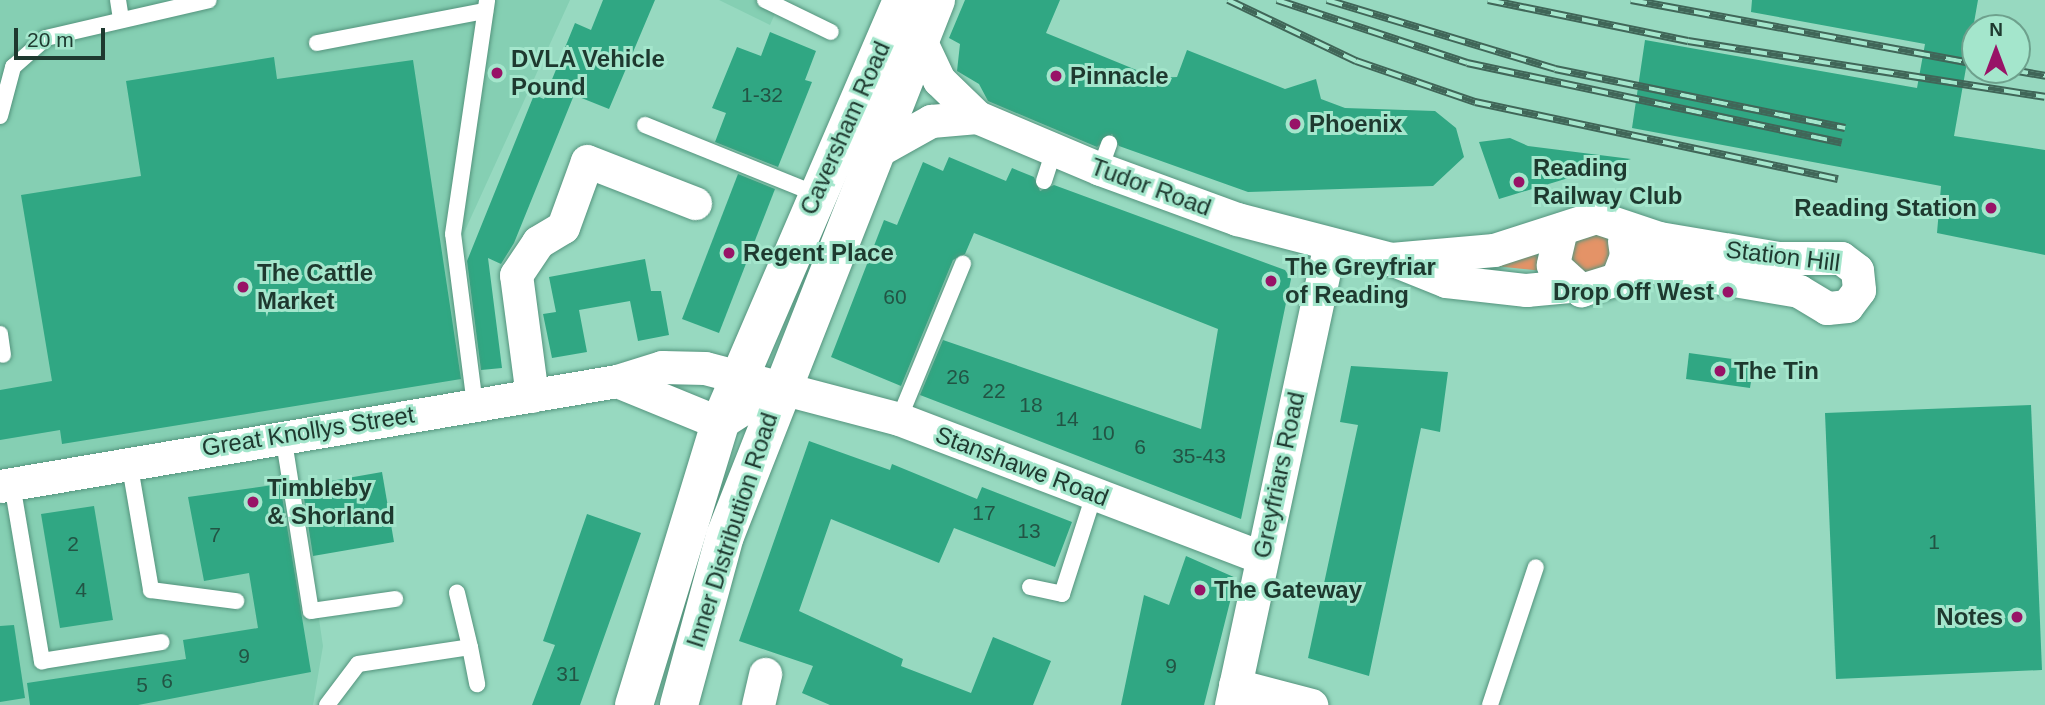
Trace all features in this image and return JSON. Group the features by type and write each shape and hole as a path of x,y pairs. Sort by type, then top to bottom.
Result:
{"main road":[{"name":"Caversham Road","path":"740,373 902,0"},
{"path":"921,41 936,0"},
{"name":"Caversham Road","path":"786,371 921,41"},
{"name":"Inner Distribution Road","path":"679,705 699,627 786,371"},
{"name":"Inner Distribution Road","path":"632,696 720,423 740,373"},
{"path":"699,627 699,705"}],"street":[{"name":"Tudor Road","path":"921,41 939,80 977,117 1049,165 1105,157 1330,245"},
{"name":"Tudor Road","path":"877,151 931,121 977,117"},
{"path":"532,396 516,275 538,242 563,227 587,161 695,204"},
{"name":"Station Hill","path":"1330,245 1391,259 1446,281 1526,290 1569,286 1606,287 1625,262 1799,291 1827,308 1847,306 1859,290 1857,270 1841,258 1778,258 1583,216 1561,229 1494,250 1391,259"},
{"path":"1609,222 1625,242 1625,262"},
{"path":"1561,229 1553,265 1569,286"},
{"name":"Greyfriars Road","path":"1233,695 1330,245"},
{"name":"Great Knollys Street","path":"6,485 283,435 617,382 662,367 740,373"},
{"name":"Stanshawe Road","path":"740,373 786,371 899,419 1261,557"},
{"path":"617,382 720,423 786,371"},
{"path":"1233,695 1311,705"}],"lane":[{"path":"118,0 121,20"},
{"path":"0,116 13,67 46,38 209,0"},
{"path":"765,0 831,33"},
{"path":"317,43 486,5 453,234 475,405"},
{"path":"645,124 816,194"},
{"path":"899,419 962,264"},
{"path":"0,334 4,355"},
{"path":"283,435 311,611 395,599"},
{"path":"129,461 151,590 236,601"},
{"path":"6,485 42,661 162,642"},
{"path":"1030,587 1062,594 1094,495"},
{"path":"1490,705 1536,566"},
{"path":"457,593 477,684"},
{"path":"325,705 358,664 470,647"}],"shaded area":[{"path":"0,0 570,0 457,248 481,398 291,430 323,646 313,705 0,705"},
{"path":"719,0 781,0 770,25"},
{"path":"1577,232 1604,235 1611,242 1608,270 1573,273 1565,247"},
{"path":"1540,248 1543,271 1495,266"}],"building":[{"path":"603,0 655,0 609,109 574,95 514,243 501,264 488,258 502,368 481,370 467,261 534,95 544,99 575,23 591,30"},
{"name":"Phoenix","path":"965,0 1060,0 1046,33 1156,78 1177,77 1187,50 1285,89 1316,79 1321,99 1345,108 1435,111 1456,128 1464,157 1433,186 1248,192 1119,146 1112,134 1097,147 988,101 979,84 957,71 960,44 949,38"},
{"path":"1752,0 1978,0 1976,14 1961,14 1961,84 1963,84 1954,136 2045,150 2045,255 1937,233 1941,186 1632,128 1645,40 1917,88 1925,44 1751,12"},
{"path":"770,32 816,51 805,80 812,82 778,167 715,142 726,113 712,108 737,47 761,56"},
{"name":"The Cattle Market","path":"274,57 277,79 413,60 461,379 62,444 60,430 0,440 0,390 52,381 21,195 141,176 126,81"},
{"path":"1510,138 1528,146 1631,159 1499,199 1479,142"},
{"path":"949,157 1006,181 1012,168 1034,177 1040,191 1054,185 1285,270 1291,279 1241,519 920,395 943,340 1201,429 1218,329 1150,302 974,233 965,254 953,260 901,386 831,357 884,220 897,225 923,162 943,171"},
{"name":"Regent Place","path":"738,174 775,189 719,333 682,319"},
{"path":"645,259 651,291 661,291 669,335 638,341 630,301 579,310 587,352 552,358 543,314 556,312 549,277"},
{"name":"The Tin","path":"1689,353 1754,362 1750,388 1686,379"},
{"path":"1351,366 1448,372 1440,432 1421,428 1369,676 1308,658 1358,425 1340,422"},
{"path":"2031,405 2042,670 1836,679 1825,413"},
{"path":"809,441 890,470 892,464 977,499 982,487 1072,522 1055,567 954,528 939,563 831,519 799,611 903,659 901,666 971,693 993,637 1051,661 1033,705 830,705 802,693 813,666 739,641"},
{"path":"382,472 394,542 313,556 302,486"},
{"path":"280,484 311,672 138,705 30,705 27,683 186,659 183,640 258,628 249,573 204,581 188,497"},
{"path":"94,506 113,620 60,628 41,514"},
{"path":"587,514 641,533 580,705 532,705 555,645 543,641"},
{"path":"1186,556 1236,578 1204,705 1121,705 1144,595 1169,605"},
{"path":"14,625 25,698 0,702 0,626"}],"railway":[{"path":"1228,0 1356,61 1475,102 1838,179"},
{"path":"1277,0 1467,63 1842,143"},
{"path":"1327,0 1555,69 1845,128"},
{"path":"1488,0 1688,41 2045,97"},
{"path":"1631,0 1961,61"},
{"path":"2031,73 2045,76"}],"place":[{"name":"DVLA Vehicle Pound","path":"497,73"},
{"name":"Pinnacle","path":"1056,76"},
{"name":"Phoenix","path":"1295,124"},
{"name":"Reading Railway Club","path":"1519,182"},
{"name":"Reading Station","path":"1991,208"},
{"name":"Regent Place","path":"729,253"},
{"name":"The Greyfriar of Reading","path":"1271,281"},
{"name":"The Cattle Market","path":"243,287"},
{"name":"Drop Off West","path":"1728,292"},
{"name":"The Tin","path":"1720,371"},
{"name":"Timbleby & Shorland","path":"253,502"},
{"name":"The Gateway","path":"1200,590"},
{"name":"Notes","path":"2017,617"}]}
